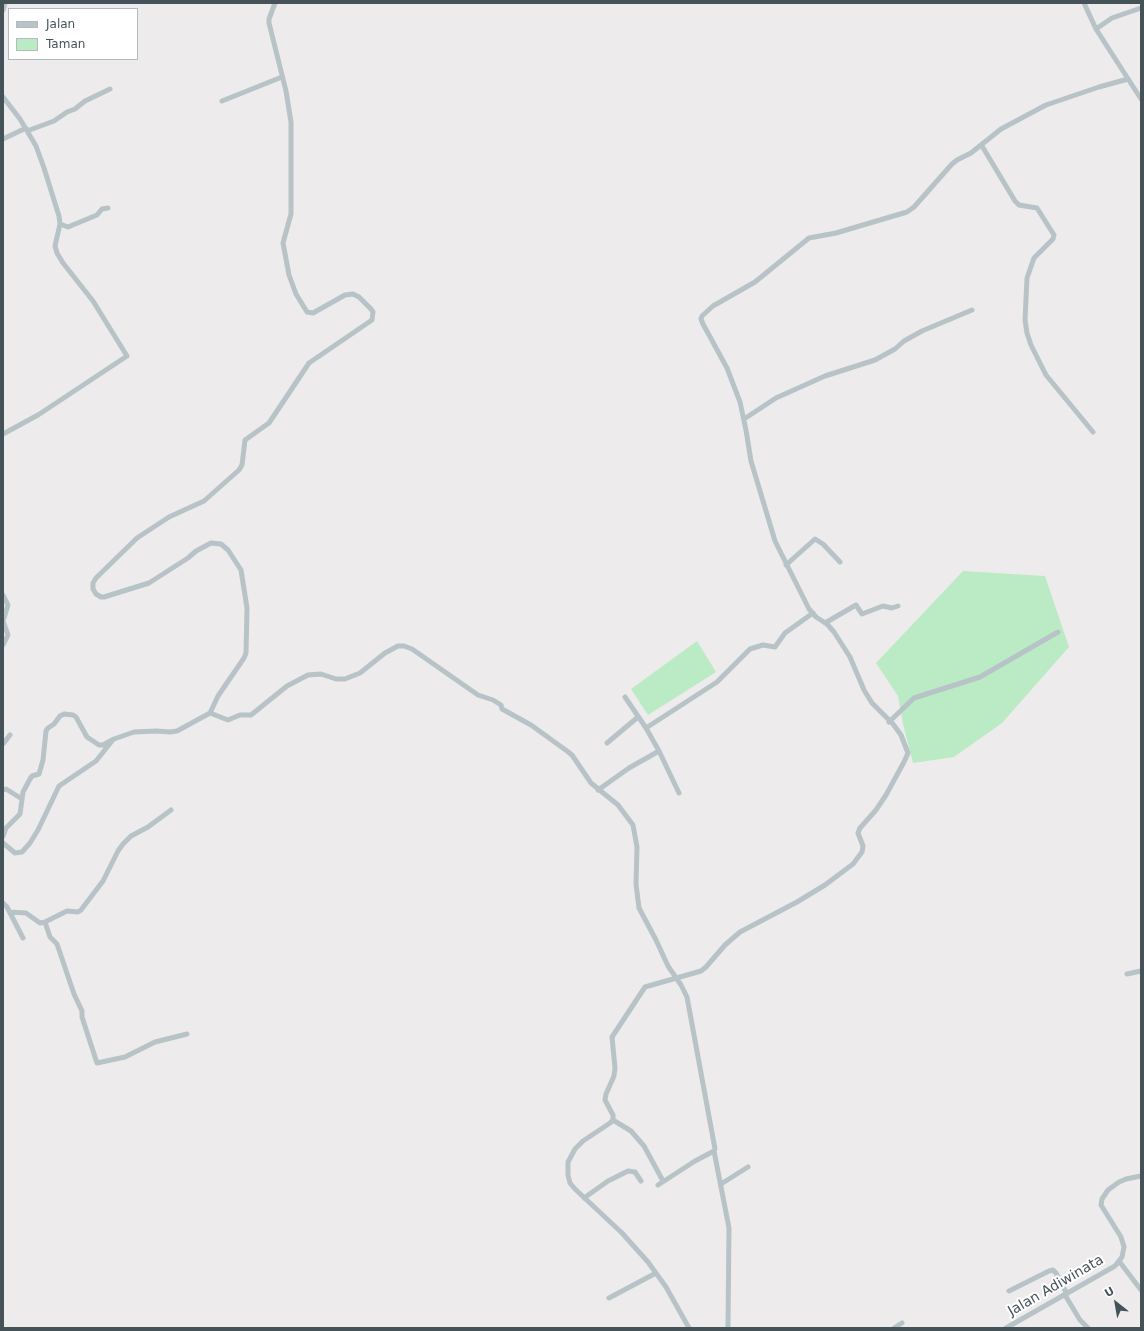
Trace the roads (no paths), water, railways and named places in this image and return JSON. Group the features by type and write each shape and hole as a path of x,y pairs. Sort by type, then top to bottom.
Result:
{"street":[{"path":"3,10 5,3"},
{"path":"3,836 6,828 20,814 23,792 30,779 32,776 40,774 46,731 60,716 66,713 74,715 87,737 99,745 103,745 114,739 134,732 177,731 210,713 218,696 246,653 247,608 241,570 228,550 221,544 211,543 196,551 188,558 149,583 104,597 96,594 93,589 93,584 96,578 137,538 169,517 204,500 239,470 242,465 245,440 270,423 309,363 324,351 372,320 373,312 360,297 348,294 311,313 307,312 295,291 288,271 283,243 291,217 291,122 269,23 269,18 275,3"},
{"path":"1084,3 1096,28 1141,99"},
{"path":"1096,28 1112,18 1141,8"},
{"path":"222,101 282,77"},
{"path":"663,1182 646,1150 640,1142 631,1131 613,1120 605,1100 614,1076 615,1068 612,1037 646,987 701,971 725,945 740,932 797,902 825,885 858,858 862,852 863,846 858,832 886,795 908,753 901,735 872,703 864,690 850,657 834,632 809,609 775,542 751,461 740,402 727,368 703,324 701,319 702,316 713,306 755,282 809,238 836,233 907,212 914,207 952,164 971,154 1001,129 1036,110 1099,87 1128,79"},
{"path":"3,139 54,121 67,112 110,89"},
{"path":"3,97 20,119 36,146 44,168 56,204 60,224 55,241 57,253 93,301 127,356 38,415 3,434"},
{"path":"982,146 1015,201 1020,205 1037,208 1054,235 1053,239 1034,258 1027,278 1027,333 1031,345 1046,375 1093,432"},
{"path":"60,224 68,227 97,215 102,209 108,208"},
{"path":"744,419 776,398 825,376 875,360 895,349 904,341 916,334 972,310"},
{"path":"786,564 815,539 823,544 840,562"},
{"path":"3,595 8,605 4,621 8,635 3,644"},
{"path":"825,623 856,605 862,614 883,606 892,608 898,606"},
{"path":"646,728 717,682 750,649 763,645 775,646 785,633 813,613"},
{"path":"889,722 912,699 980,677 1058,632"},
{"path":"210,713 228,720 240,716 251,716 288,686 308,675 320,674 336,679 345,679 360,672 390,650 398,646 404,646 412,648 478,695 493,700 501,705 502,709 531,725 555,741 572,755 591,783 618,806 634,825 637,851 636,884 639,908 668,966 677,978 687,997 708,1108 715,1149 714,1151 730,1228 728,1328"},
{"path":"625,697 646,728 659,751 679,793"},
{"path":"606,743 638,716"},
{"path":"3,744 10,735"},
{"path":"3,843 15,853 20,853 25,850 38,830 59,786 96,761 114,739"},
{"path":"598,790 629,768 659,751"},
{"path":"3,790 6,789 22,799"},
{"path":"10,912 26,913 40,923 67,911 78,912 103,881 123,844 131,836 148,827 171,810"},
{"path":"3,903 10,912 23,938"},
{"path":"45,922 50,937 57,944 74,994 82,1011 82,1017 97,1063 124,1057 155,1042 187,1034"},
{"path":"1127,974 1141,971"},
{"path":"613,1120 583,1141 571,1154 568,1162 568,1175 570,1183 584,1198 622,1232 648,1262 689,1328"},
{"path":"658,1185 695,1161 714,1151"},
{"path":"721,1184 748,1167"},
{"path":"584,1198 608,1181 628,1170 635,1172 641,1181"},
{"name":"Jalan Adiwinata","path":"1006,1328 1110,1270 1119,1261 1124,1252 1123,1242 1101,1205 1102,1199 1108,1190 1119,1182 1141,1176"},
{"path":"1119,1261 1141,1290"},
{"path":"1009,1291 1049,1270 1053,1270 1056,1273 1080,1320 1088,1328"},
{"path":"609,1298 656,1273"},
{"path":"894,1328 902,1324"}]}
